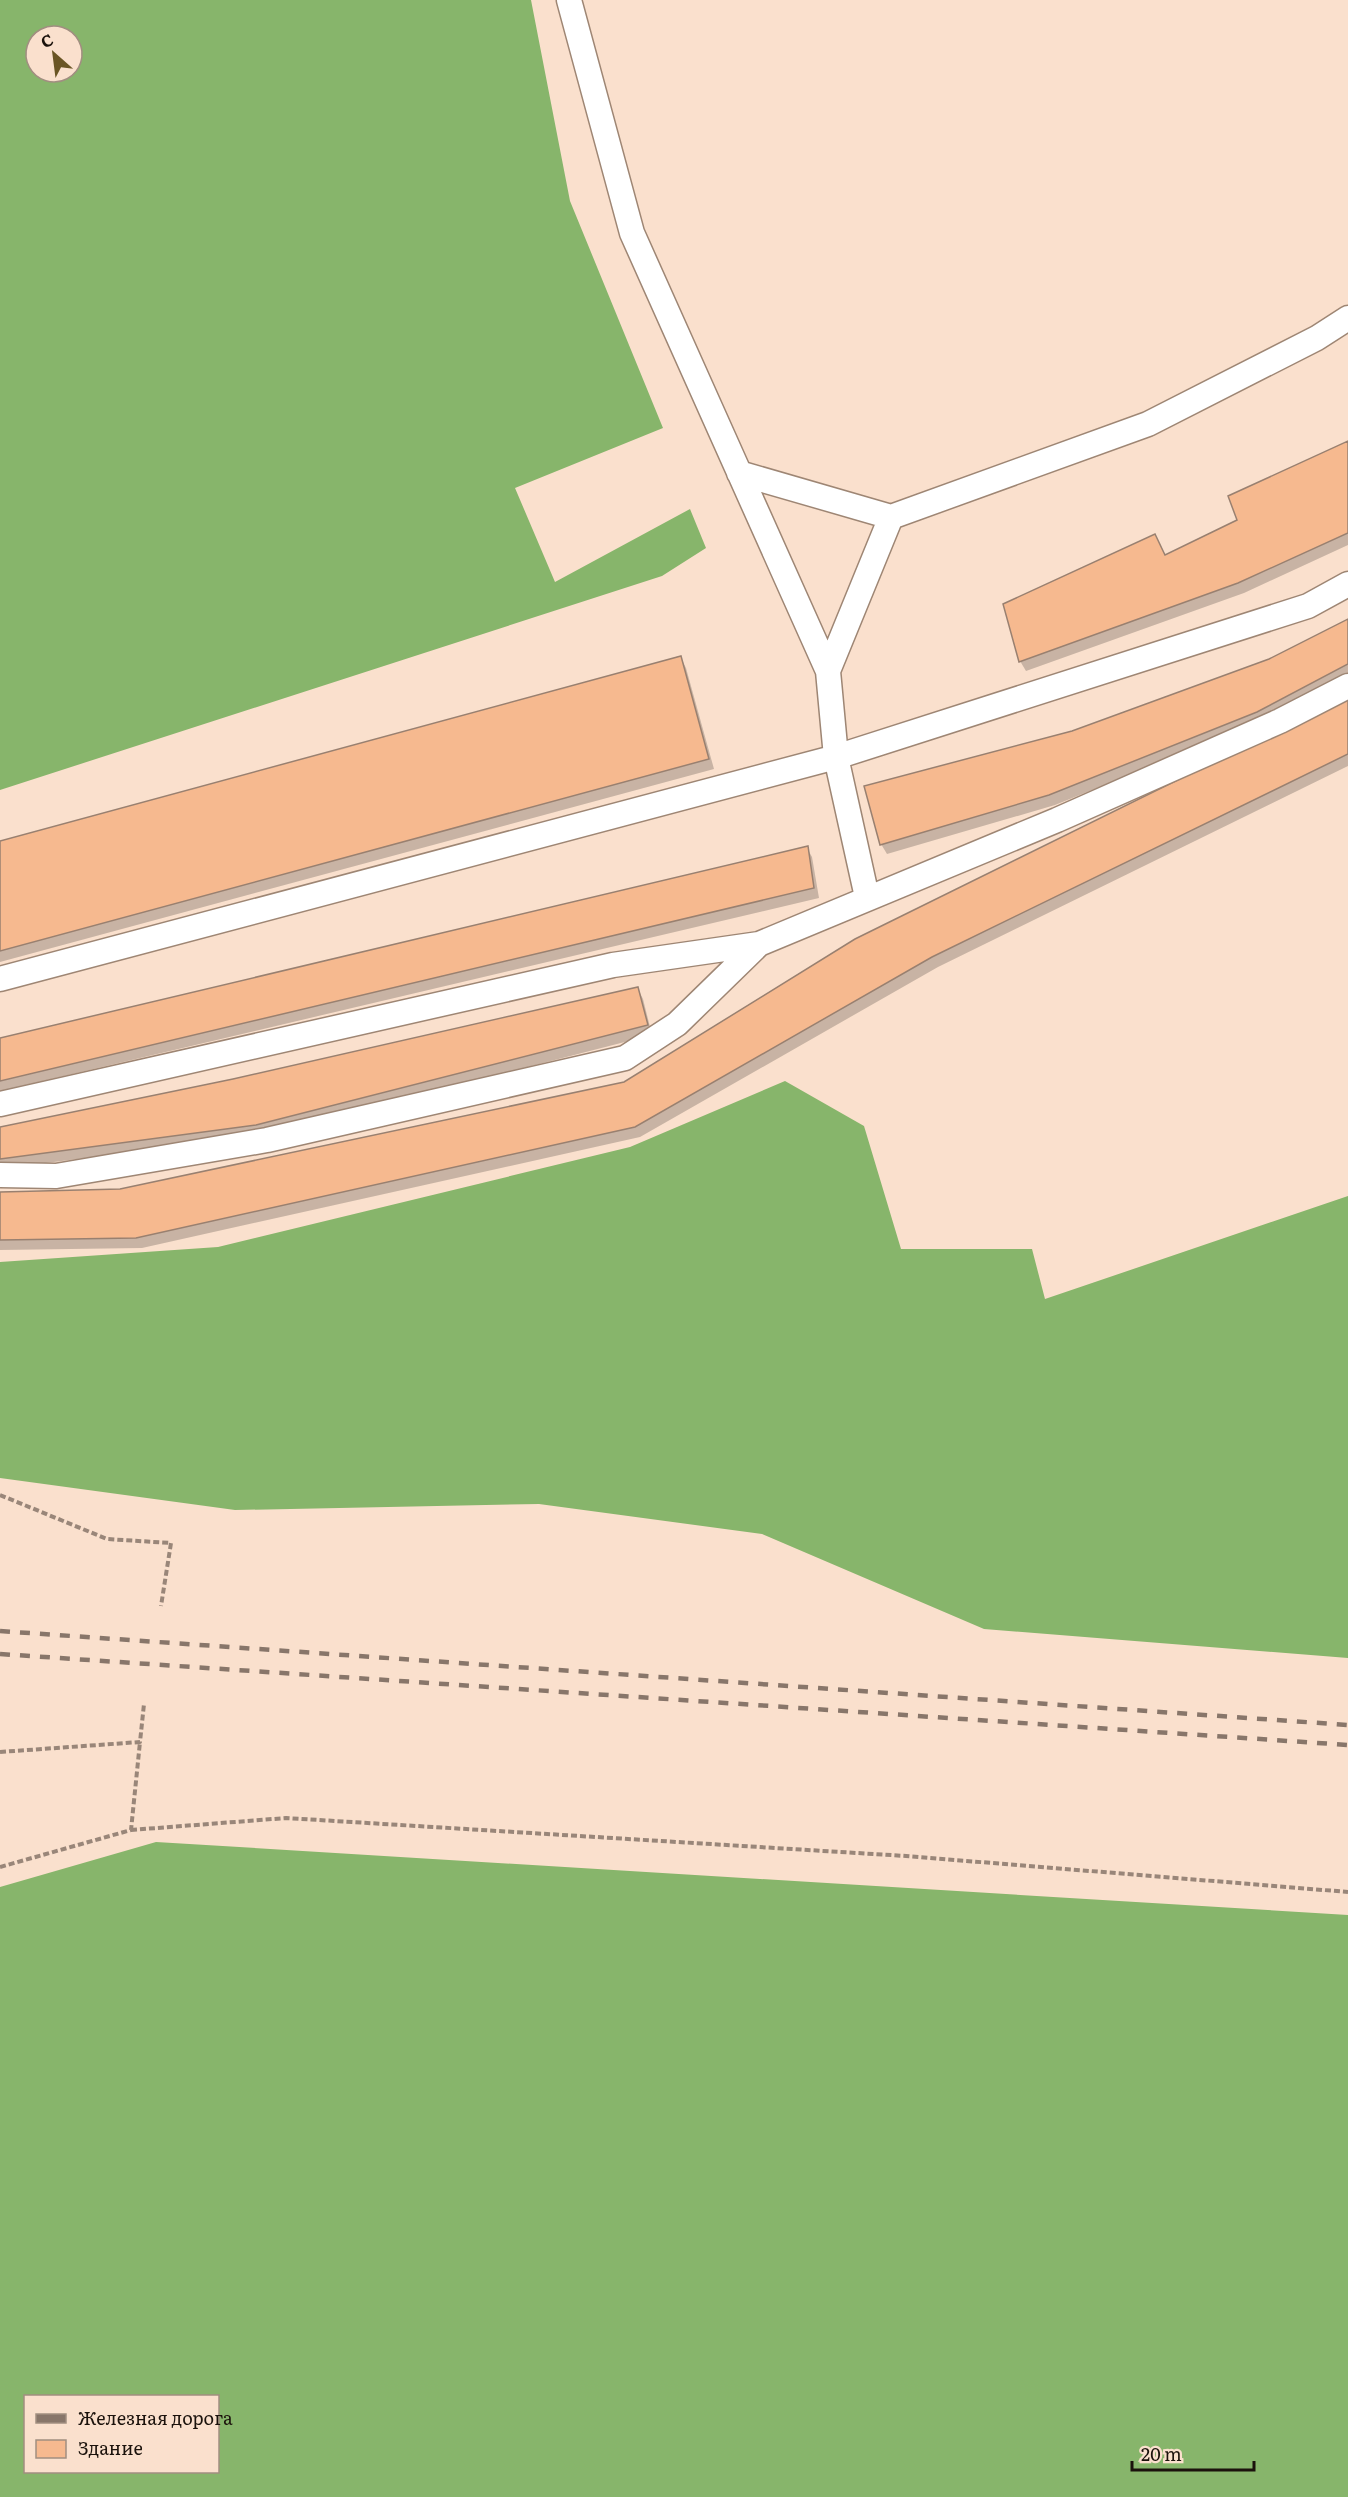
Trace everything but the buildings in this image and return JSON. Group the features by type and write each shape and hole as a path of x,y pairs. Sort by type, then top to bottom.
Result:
{"lane":[{"path":"569,0 632,233 828,671 836,757 867,897"},
{"path":"739,473 891,518 1148,424 1317,338 1348,318"},
{"path":"828,671 891,518"},
{"path":"0,979 836,757 1308,606 1348,584"},
{"path":"0,1104 614,965 759,944 867,897 1057,820 1280,721 1348,686"},
{"path":"0,1175 56,1176 267,1140 625,1058 677,1024 759,944"}],"path":[{"path":"0,1495 107,1539 171,1543 161,1606"},
{"path":"131,1830 144,1704"},
{"path":"0,1752 140,1742"},
{"path":"0,1867 131,1830 286,1818 906,1856 1348,1892"}],"green space":[{"path":"0,0 531,0 570,201 663,428 515,488 555,582 690,509 706,548 662,576 0,790"},
{"path":"785,1081 864,1126 901,1249 1032,1249 1045,1299 1348,1196 1348,1658 984,1629 762,1534 539,1504 235,1510 0,1478 0,1262 218,1247 630,1147"},
{"path":"156,1842 1348,1915 1348,2497 0,2497 0,1887"}],"railway":[{"path":"0,1631 1348,1725"},
{"path":"0,1654 1348,1745"}]}
